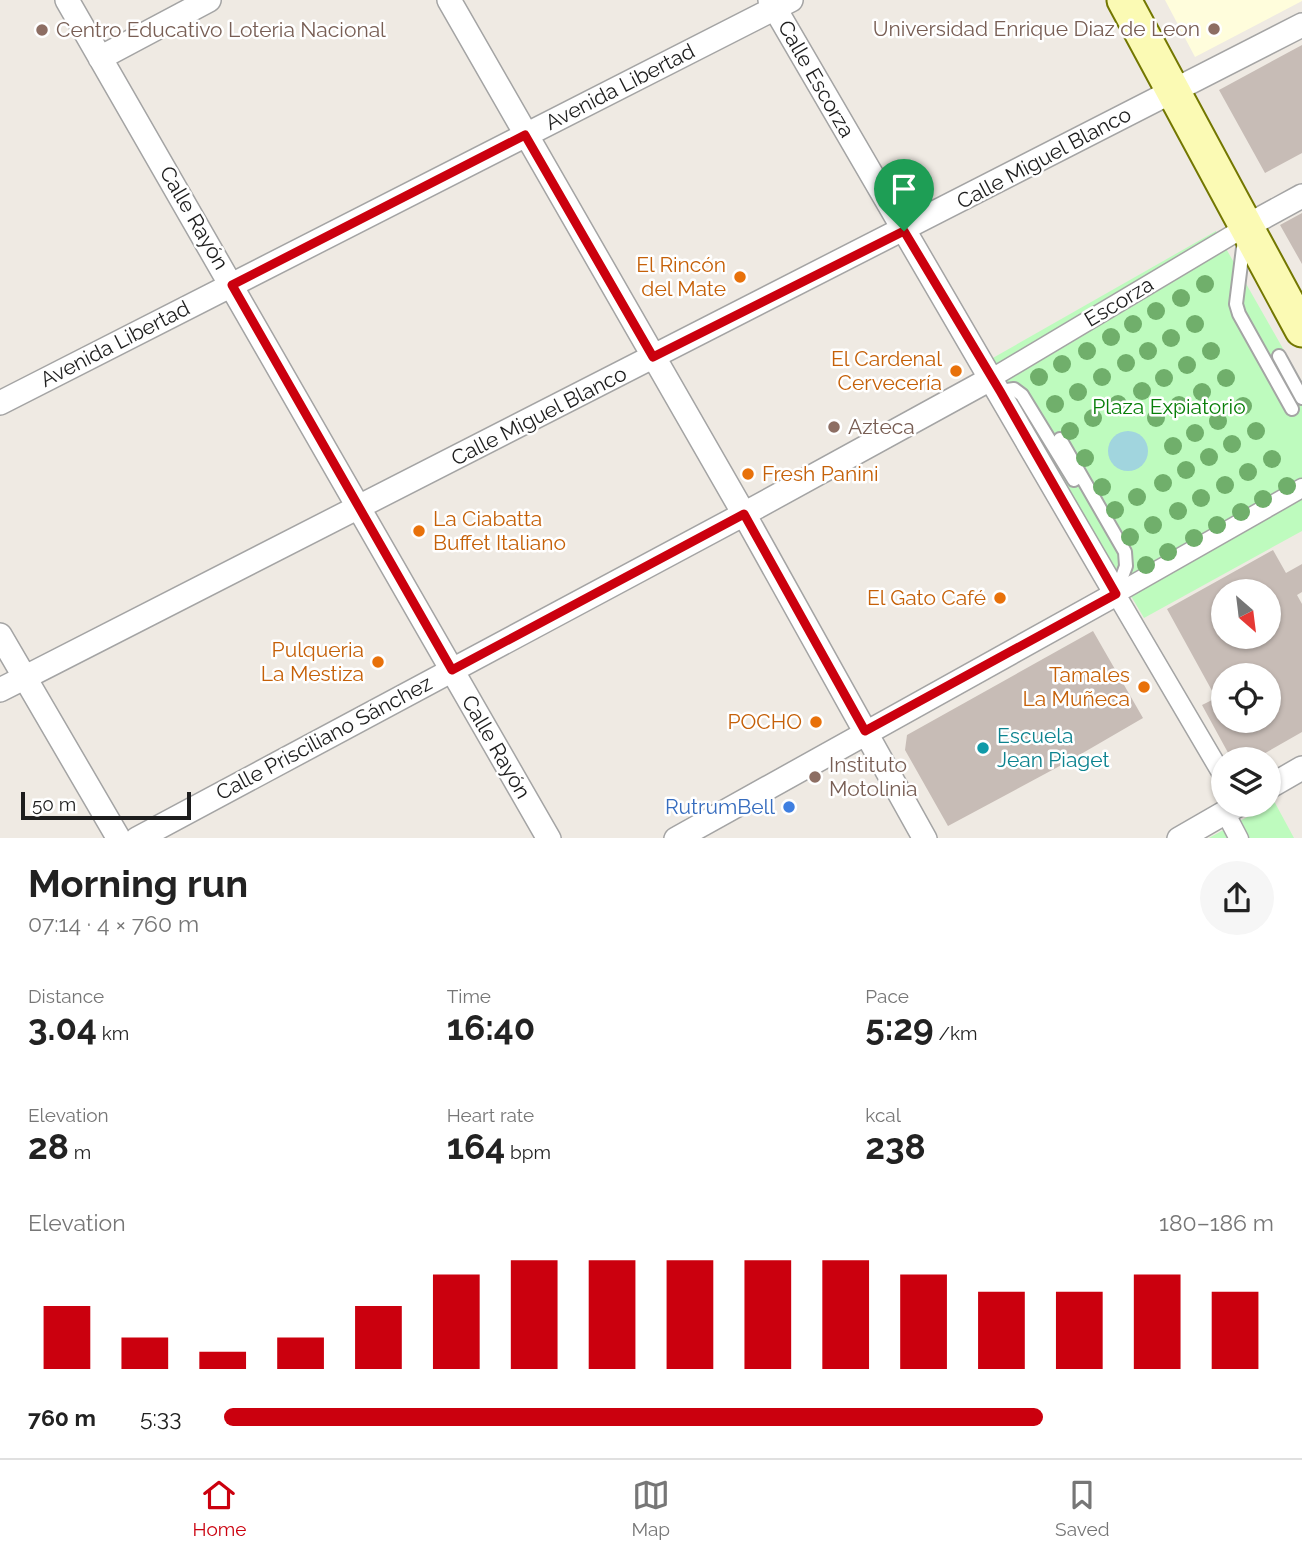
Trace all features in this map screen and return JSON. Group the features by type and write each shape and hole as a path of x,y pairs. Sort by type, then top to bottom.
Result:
{"main road":[{"path":"1124,0 1302,330"}],"street":[{"name":"Calle Rayón","path":"67,0 548,838"},
{"path":"100,58 209,0"},
{"path":"449,0 744,514 925,838"},
{"name":"Avenida Libertad","path":"0,403 779,3"},
{"name":"Calle Escorza","path":"779,3 904,231 996,384 1116,594"},
{"name":"Calle Miguel Blanco","path":"0,690 360,509 1302,25"},
{"path":"1247,226 1302,196"},
{"name":"Escorza","path":"996,384 1247,226"},
{"name":"Calle Prisciliano Sánchez","path":"137,838 744,514 996,384"},
{"path":"676,838 1302,488"},
{"path":"1116,594 1211,756"},
{"path":"0,635 119,838"},
{"path":"1281,780 1302,768"},
{"path":"1179,838 1217,817"},
{"path":"1233,817 1239,838"}],"lane":[{"path":"1247,226 1236,304 1292,409"},
{"path":"1279,356 1302,398"},
{"path":"996,384 1014,389 1022,395 1074,480"},
{"path":"1060,439 1125,552 1126,566 1116,594"}],"shaded area":[{"name":"Universidad Enrique Diaz de Leon","path":"1165,0 1302,0 1302,1 1195,57"}],"green space":[{"name":"Plaza Expiatorio","path":"1216,231 1302,382 1302,531 1144,618 991,359"},
{"path":"1281,814 1294,838 1209,838 1247,817 1281,817"}],"water":[{"path":"1128,431 1142,437 1148,451 1142,465 1128,471 1114,465 1108,451 1114,437"}],"building":[{"path":"1302,45 1302,153 1265,173 1219,90"},
{"path":"1302,213 1302,264 1280,225"},
{"path":"1273,550 1286,573 1302,564 1302,592 1297,595 1302,604 1302,732 1276,747 1225,747 1217,733 1281,733 1281,663 1211,663 1211,689 1167,609 1211,585 1211,649 1281,649 1281,579 1221,579"},
{"name":"Escuela Jean Piaget","path":"1093,631 1143,718 948,826 905,750 907,735"},
{"path":"1211,700 1211,722 1202,705"}],"place":[{"name":"Universidad Enrique Diaz de Leon","path":"1214,29"},
{"name":"Centro Educativo Loteria Nacional","path":"42,30"},
{"name":"El Rincón del Mate","path":"740,277"},
{"name":"El Cardenal Cervecería","path":"956,371"},
{"name":"Azteca","path":"834,427"},
{"name":"Fresh Panini","path":"748,474"},
{"name":"La Ciabatta Buffet Italiano","path":"419,531"},
{"name":"El Gato Café","path":"1000,598"},
{"name":"Pulqueria La Mestiza","path":"378,662"},
{"name":"Tamales La Muñeca","path":"1144,687"},
{"name":"POCHO","path":"816,722"},
{"name":"Escuela Jean Piaget","path":"983,748"},
{"name":"Instituto Motolinia","path":"815,777"},
{"name":"RutrumBell","path":"789,807"}],"route":[{"path":"525,135 653,357 904,231 1000,391 1116,594 865,731 744,514 452,670 232,285 525,135"}]}
